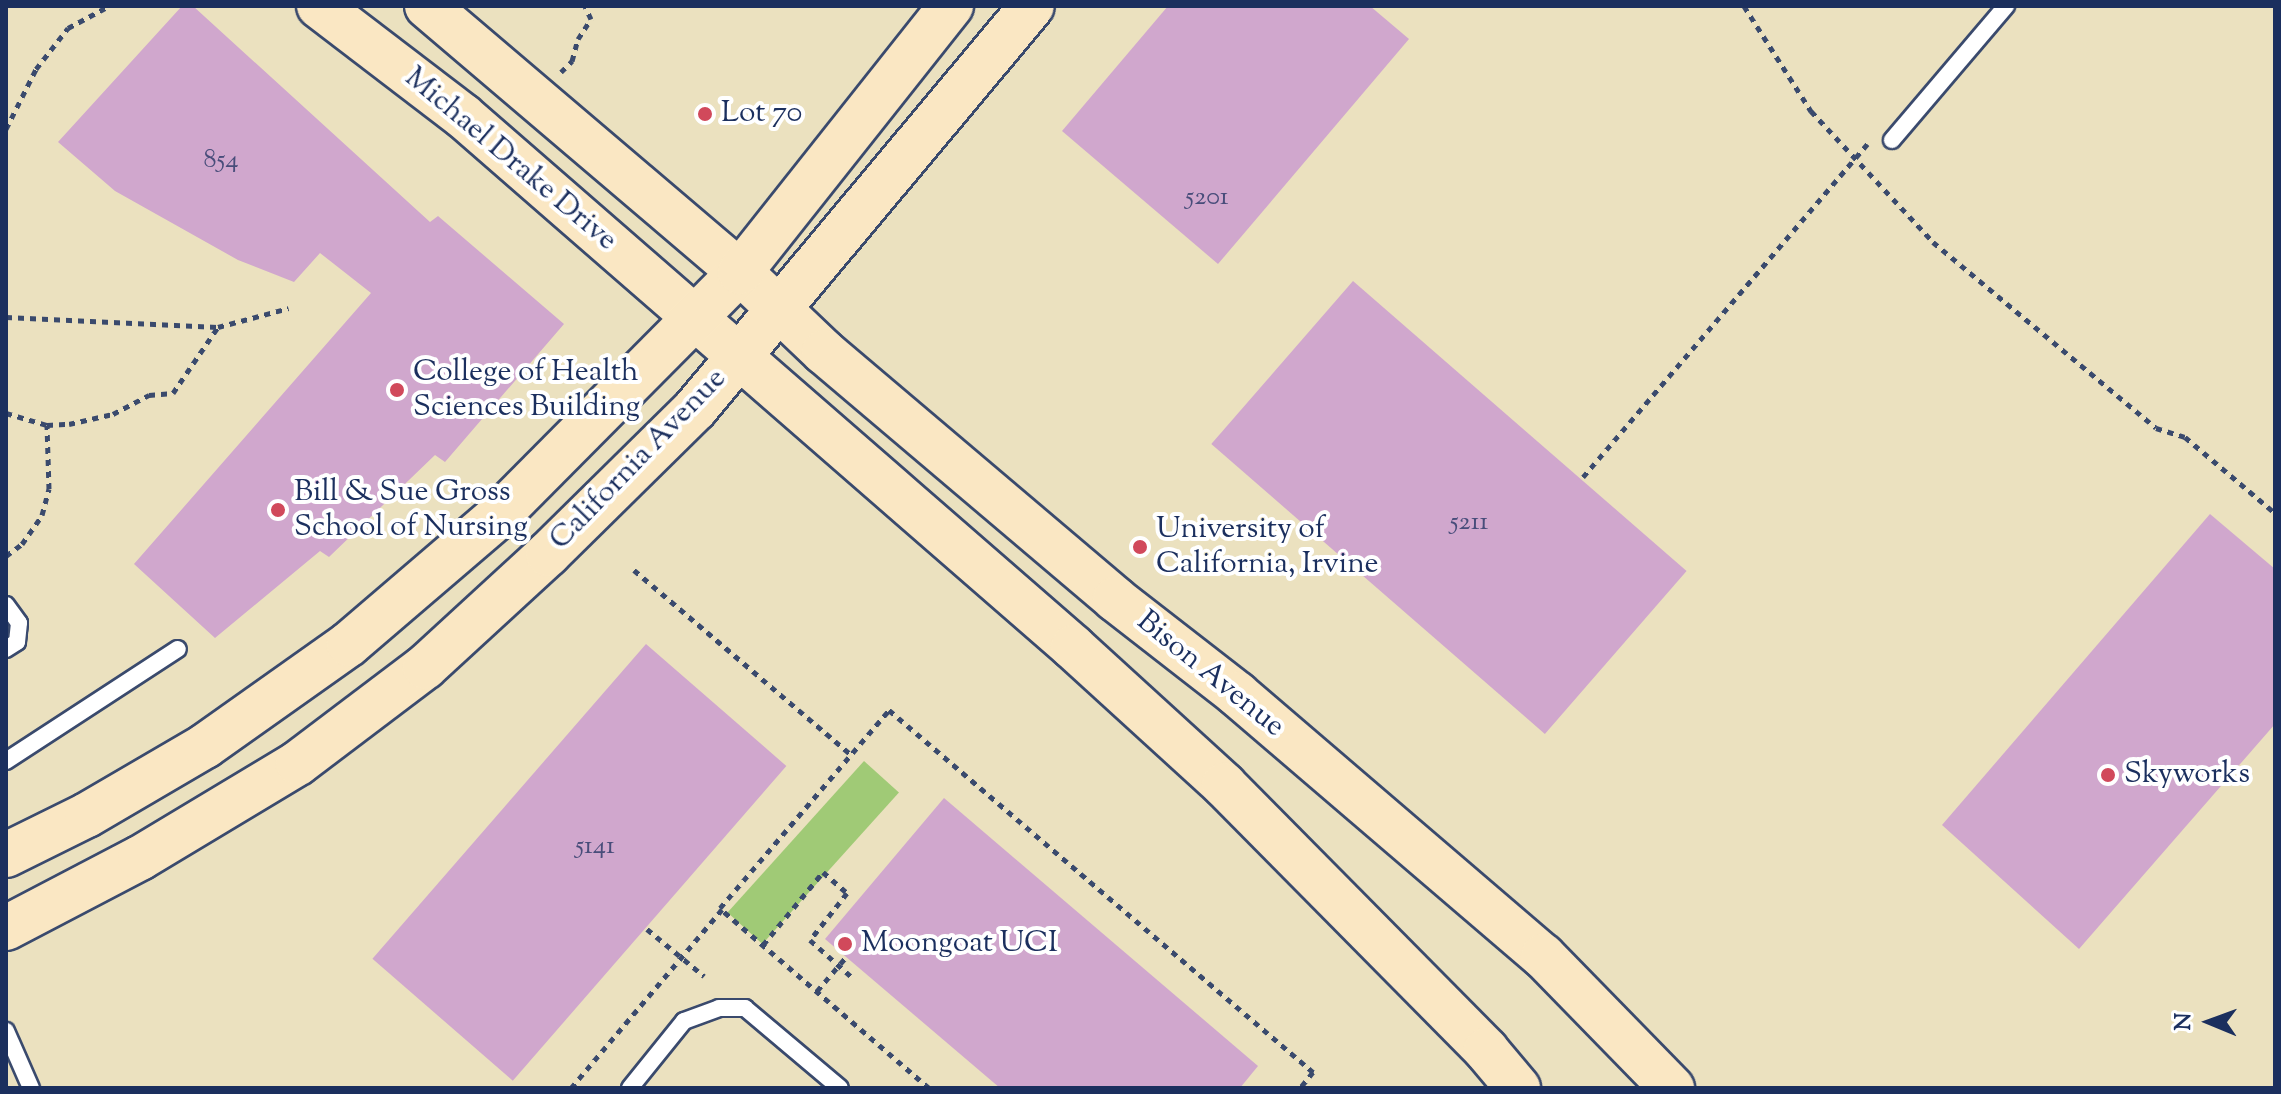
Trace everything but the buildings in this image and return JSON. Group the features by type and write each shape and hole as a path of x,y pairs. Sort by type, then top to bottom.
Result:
{"main road":[{"name":"Michael Drake Drive","path":"319,6 463,116 696,318"},
{"name":"Michael Drake Drive","path":"427,6 740,272"},
{"name":"California Avenue","path":"6,855 87,815 205,746 349,644 497,517 740,272 951,6"},
{"name":"California Avenue","path":"6,928 140,858 298,763 425,667 695,409 1032,6"},
{"name":"Bison Avenue","path":"740,272 780,311 1115,599 1237,694 1543,956 1672,1088"},
{"path":"696,318 1073,647 1224,785 1486,1050 1518,1088"}],"lane":[{"path":"1892,140 2006,6"},
{"path":"6,605 19,623 17,642 6,649"},
{"path":"6,761 178,649"},
{"path":"630,1088 684,1021 719,1008 745,1008 840,1088"},
{"path":"6,1031 31,1088"}],"path":[{"path":"6,129 36,69 68,28 109,6"},
{"path":"555,79 572,61 578,39 591,19 585,6"},
{"path":"1744,6 1811,111 1933,242 2156,428 2185,437 2275,513"},
{"path":"1583,477 1873,138"},
{"path":"6,317 218,327 289,308"},
{"path":"6,413 47,425 113,414 149,395 173,393 218,327"},
{"path":"6,556 22,544 42,515 49,489 47,425"},
{"path":"634,570 851,755"},
{"path":"571,1088 889,710 1313,1072 1300,1088"},
{"path":"763,945 823,872 847,893 810,940 853,978"},
{"path":"722,909 929,1088"},
{"path":"647,929 704,976"},
{"path":"817,991 846,957"}],"green space":[{"path":"864,761 899,792 762,944 727,913"}],"place":[{"name":"Lot 70","path":"705,114"},
{"name":"College of Health Sciences Building","path":"397,390"},
{"name":"Bill & Sue Gross School of Nursing","path":"278,510"},
{"name":"University of California, Irvine","path":"1140,547"},
{"name":"Skyworks","path":"2108,775"},
{"name":"Moongoat UCI","path":"845,944"}]}
